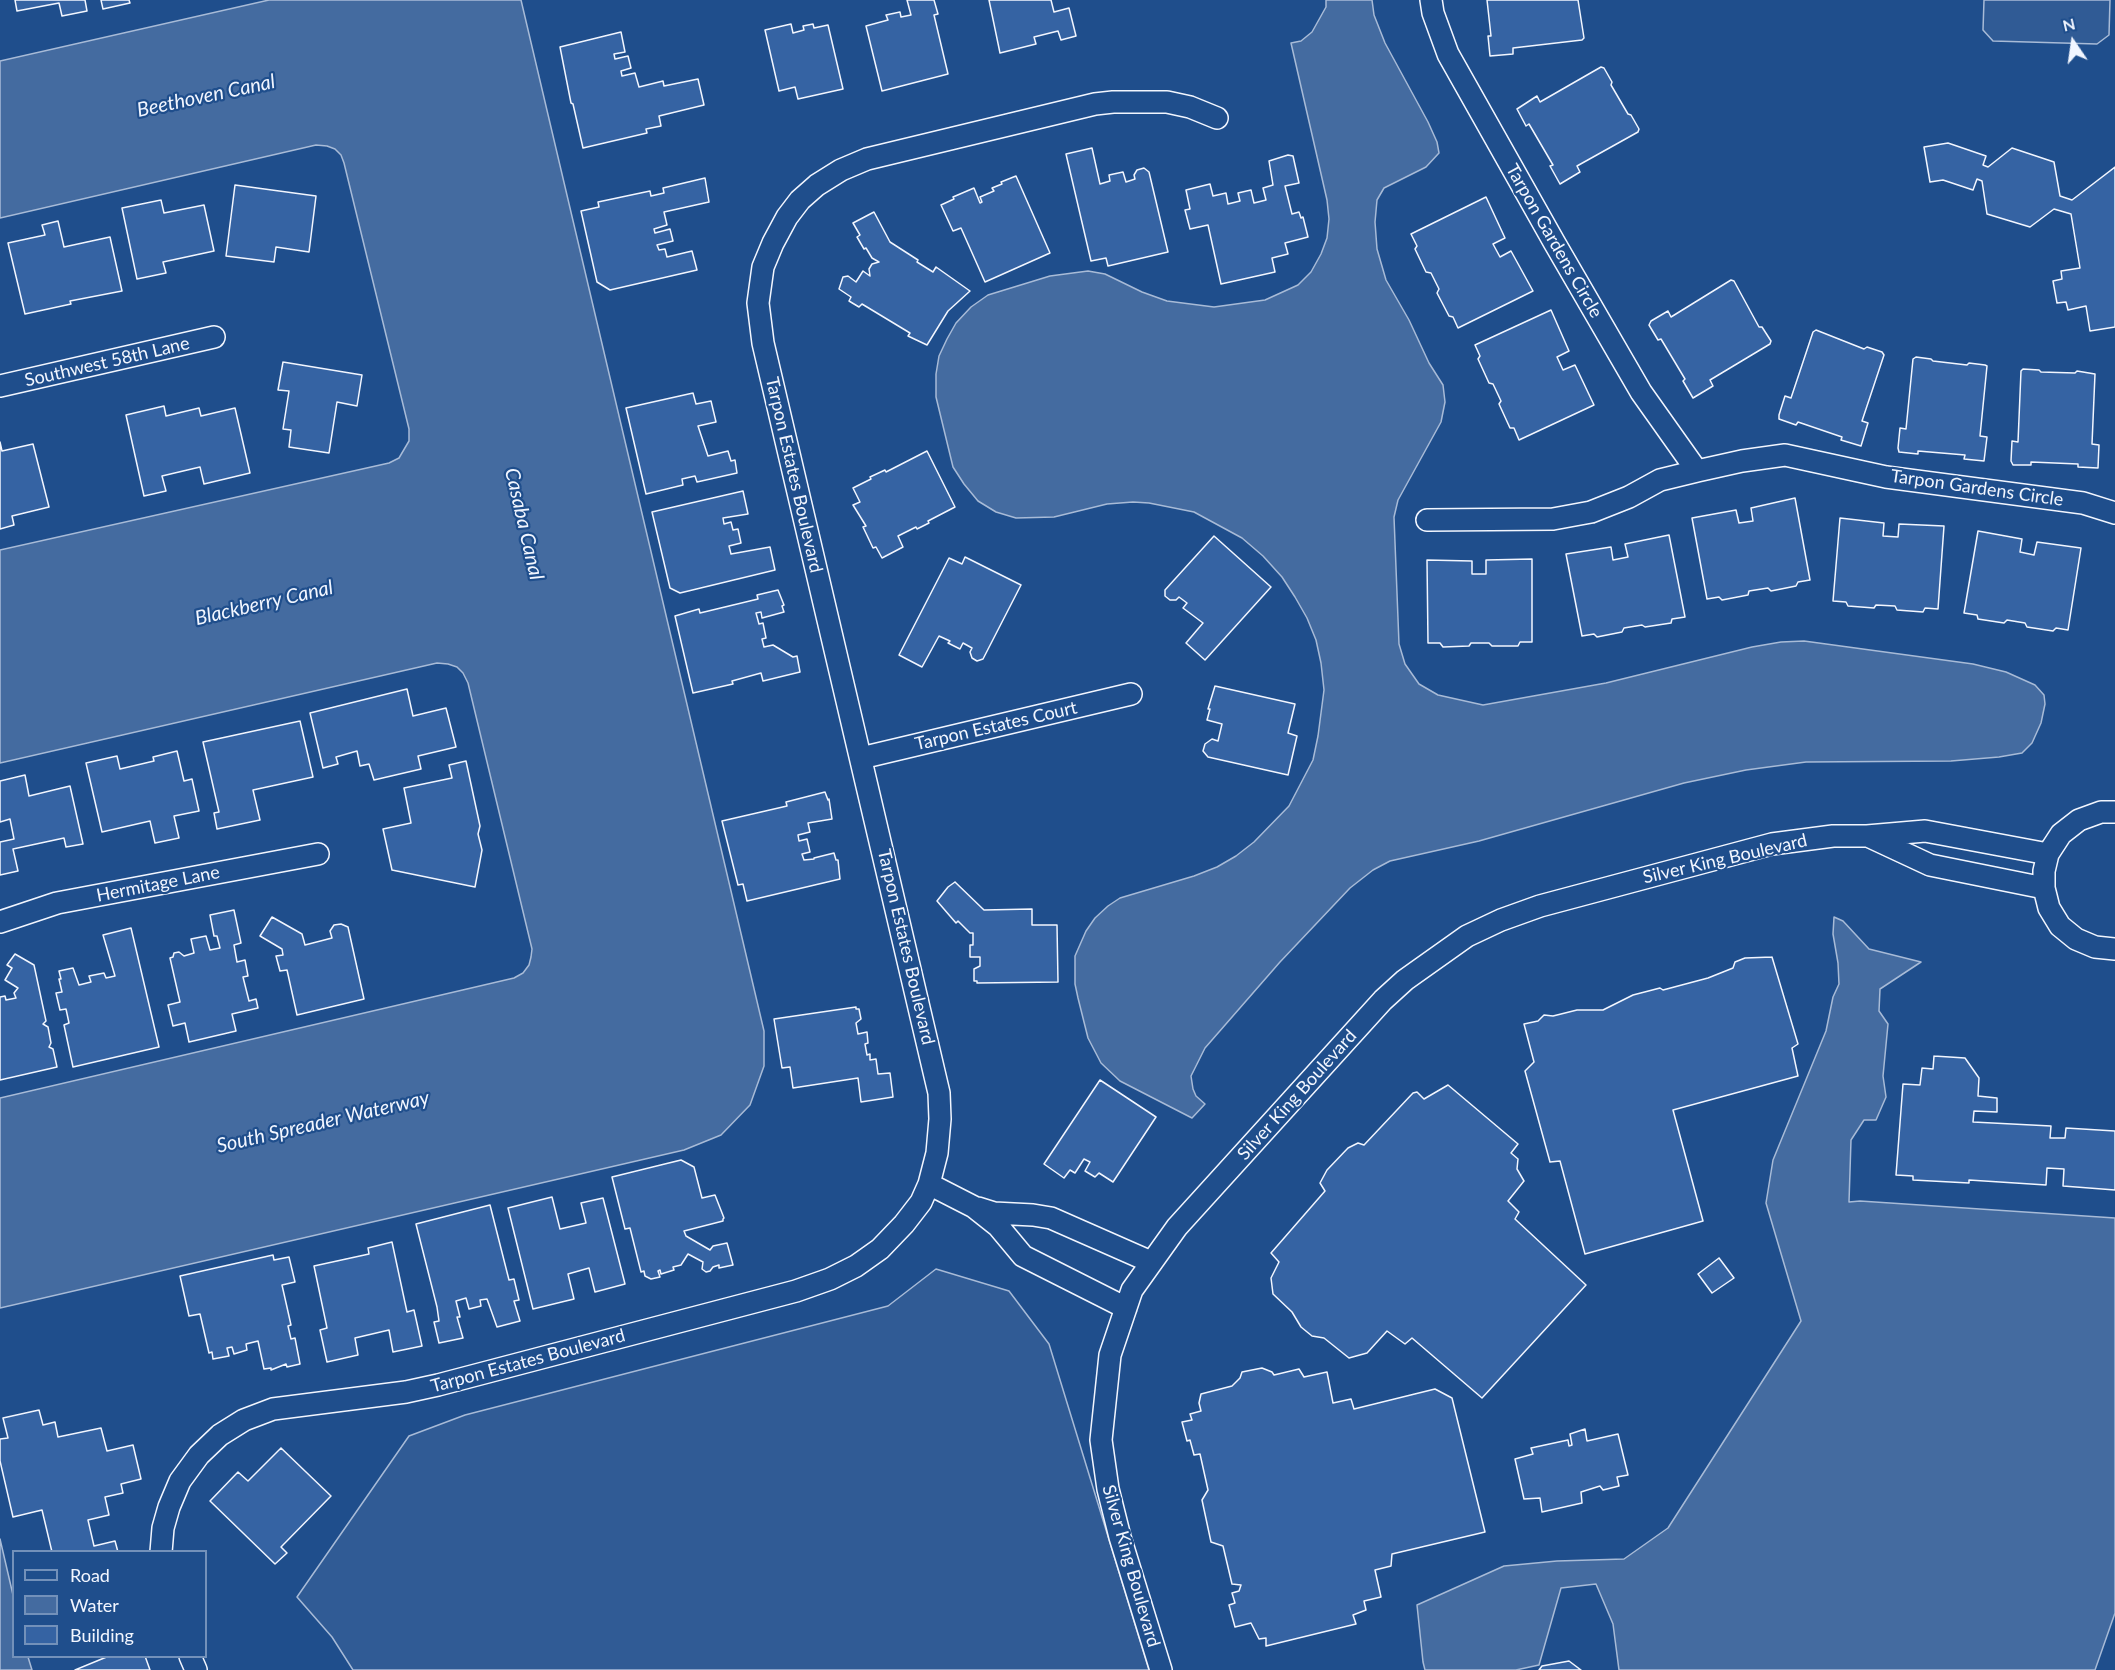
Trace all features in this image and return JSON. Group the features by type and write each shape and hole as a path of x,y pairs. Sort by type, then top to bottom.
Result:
{"street":[{"name":"Tarpon Gardens Circle","path":"1431,0 1433,13 1454,64 1641,392 1696,471"},
{"name":"Tarpon Estates Boulevard","path":"160,1550 169,1507 180,1481 199,1455 220,1435 244,1420 273,1408 406,1392 438,1385 796,1291 830,1279 856,1266 880,1249 921,1202 929,1184 937,1153 940,1119 939,1093 759,322 759,286 763,267 787,217 800,200 817,185 841,170 867,159 1104,103 1167,102 1190,107 1217,118"},
{"name":"Southwest 58th Lane","path":"0,386 214,337"},
{"name":"Tarpon Gardens Circle","path":"1427,520 1553,519 1591,512 1659,480 1742,461 1785,455 1886,477 2084,503 2115,513"},
{"name":"Tarpon Estates Court","path":"861,758 1131,694"},
{"path":"2115,812 2101,812 2079,820 2061,834 2048,854 2044,871 2044,888 2049,908 2060,926 2076,939 2095,948 2115,950"},
{"name":"Silver King Boulevard","path":"1161,1670 1120,1537 1108,1489 1101,1440 1110,1355 1132,1290 1177,1227 1383,1000 1405,980 1467,936 1501,920 1540,906 1772,844 1803,839 1925,831 2048,854"},
{"name":"Silver King Boulevard","path":"1867,836 1930,865 2044,888"},
{"name":"Hermitage Lane","path":"0,922 57,903 318,855"},
{"path":"929,1184 974,1207 994,1213 1051,1218 1151,1262"},
{"path":"974,1207 998,1226 1023,1256 1126,1308"}],"shaded area":[{"path":"1984,0 2110,0 2109,35 2097,44 1993,41 1983,30"},
{"path":"936,1269 1009,1291 1049,1344 1149,1670 353,1670 332,1637 297,1597 409,1436 465,1415 888,1306"}],"water":[{"path":"269,0 521,0 764,1031 764,1066 750,1105 721,1135 684,1150 0,1308 0,1098 514,978 523,973 531,957 532,949 468,683 457,667 437,663 0,763 0,550 389,463 399,458 409,441 409,429 344,163 341,155 335,149 316,145 0,218 0,61"},
{"path":"1326,0 1372,0 1374,15 1385,43 1428,122 1439,153 1426,167 1384,188 1377,200 1375,222 1377,249 1386,280 1409,320 1429,363 1443,385 1445,402 1441,422 1398,500 1394,517 1399,644 1405,664 1419,684 1438,695 1483,705 1606,683 1752,647 1804,641 1973,664 2006,672 2035,685 2044,695 2045,704 2041,723 2032,743 2022,753 1951,761 1806,762 1746,770 1684,783 1479,841 1390,861 1373,870 1350,888 1280,962 1205,1048 1191,1076 1196,1096 1205,1104 1192,1118 1120,1081 1101,1063 1088,1038 1078,998 1075,984 1075,956 1086,931 1095,918 1108,906 1120,898 1217,867 1254,842 1289,806 1313,760 1318,736 1324,690 1316,640 1295,597 1282,577 1263,556 1242,538 1194,512 1133,502 1107,504 1054,517 1016,518 996,512 978,501 953,467 936,397 936,374 939,356 947,339 956,323 971,307 988,295 1050,276 1088,271 1105,274 1167,301 1214,307 1265,300 1298,285 1311,272 1321,254 1327,238 1329,219 1327,200 1291,43 1301,41 1312,32 1326,7"},
{"path":"1834,917 1843,921 1869,949 1921,962 1880,989 1879,1011 1888,1024 1883,1076 1886,1097 1876,1120 1864,1120 1851,1140 1849,1202 2115,1218 2115,1613 2095,1670 1619,1670 1613,1624 1596,1584 1561,1588 1539,1665 1516,1670 1425,1670 1417,1605 1504,1566 1557,1561 1624,1559 1668,1528 1801,1321 1766,1203 1773,1160 1826,1031 1833,997 1839,984 1833,934"},
{"path":"0,1539 12,1591 12,1658 28,1658 32,1670 0,1670"}],"building":[{"path":"15,0 85,0 87,11 62,16 59,3 17,11"},
{"path":"101,0 129,0 130,3 103,9"},
{"path":"907,0 934,0 938,14 934,15 948,74 882,91 866,26 888,20 886,15 900,12 901,17 911,15"},
{"path":"989,0 1051,0 1054,12 1069,8 1076,36 1061,40 1058,31 1034,37 1036,44 1000,53"},
{"path":"1487,0 1578,0 1584,38 1513,48 1513,54 1490,56 1488,36 1491,36"},
{"path":"791,24 793,33 804,30 803,26 813,24 814,28 828,25 843,89 798,99 795,87 779,91 765,30"},
{"path":"621,32 625,52 614,54 615,59 628,56 631,68 621,71 622,76 635,73 639,87 663,81 664,86 698,79 704,105 659,116 661,126 646,129 647,133 583,148 560,47"},
{"path":"1601,67 1604,68 1612,82 1611,85 1639,129 1638,132 1577,166 1580,172 1560,184 1550,166 1553,165 1529,124 1526,126 1517,109 1537,96 1540,102"},
{"path":"1948,143 1986,156 1983,165 1988,167 2012,148 2054,162 2060,196 2072,200 2115,167 2115,327 2090,331 2086,306 2068,310 2066,302 2057,303 2053,281 2062,279 2061,271 2080,268 2071,214 2054,209 2030,227 1987,214 1982,181 1977,179 1973,190 1943,180 1930,182 1924,147"},
{"path":"1092,148 1100,184 1110,181 1109,175 1123,172 1126,182 1135,179 1134,175 1137,170 1144,168 1149,172 1168,252 1108,266 1106,258 1091,261 1066,154"},
{"path":"1288,155 1293,156 1299,183 1285,186 1292,214 1299,212 1301,218 1303,217 1308,237 1285,243 1288,254 1272,258 1275,272 1221,284 1208,225 1190,229 1185,210 1190,209 1186,190 1210,184 1213,196 1226,193 1228,204 1240,201 1238,193 1251,190 1254,203 1266,200 1263,188 1273,185 1269,161"},
{"path":"1016,176 1050,253 985,282 961,228 953,231 941,205 974,188 980,203 982,202 980,197 994,191 992,188"},
{"path":"705,178 709,202 664,212 667,225 654,229 655,233 670,229 673,241 657,245 659,250 665,249 667,257 692,251 697,270 610,290 597,282 581,211 599,207 598,202 650,191 651,196 664,193 663,188"},
{"path":"235,185 316,196 309,252 276,247 274,262 226,256"},
{"path":"1486,197 1505,238 1493,244 1500,257 1511,251 1533,291 1458,328 1437,293 1439,289 1431,273 1426,272 1411,234"},
{"path":"161,200 164,213 204,205 214,251 163,262 166,273 137,279 122,208"},
{"path":"874,212 890,242 933,272 936,267 970,291 948,311 927,345 908,336 910,333 862,304 859,307 849,301 851,297 839,289 843,277 848,276 856,282 863,271 870,276 869,269 872,264 879,262 872,258 866,248 864,249 853,223"},
{"path":"58,221 64,247 110,237 122,291 70,301 71,304 25,314 8,243 45,235 42,225"},
{"path":"1731,280 1734,281 1759,327 1762,327 1771,341 1770,344 1710,380 1713,386 1693,398 1683,381 1685,379 1661,339 1658,340 1649,325 1651,321 1668,311 1671,317"},
{"path":"1551,310 1569,351 1557,357 1563,370 1575,365 1594,405 1519,440 1514,428 1510,428 1493,384 1489,383 1478,359 1480,356 1475,345"},
{"path":"1816,330 1864,349 1867,347 1882,352 1884,355 1862,421 1868,423 1861,446 1798,422 1796,425 1779,419 1785,396 1791,398 1813,332"},
{"path":"1916,357 1933,361 1987,366 1980,436 1987,437 1984,461 1964,459 1965,455 1918,451 1918,454 1899,452 1900,428 1906,429 1913,359"},
{"path":"283,362 362,375 357,406 337,402 329,453 289,447 291,430 283,429 289,391 278,390"},
{"path":"2023,369 2095,374 2092,444 2099,445 2098,468 2078,467 2078,464 2031,462 2031,465 2013,465 2011,461 2012,441 2018,442 2021,371"},
{"path":"693,393 696,404 711,401 716,422 698,426 708,456 728,451 731,461 735,460 737,473 697,482 695,476 682,479 683,485 646,494 626,408"},
{"path":"164,406 166,416 199,408 201,416 235,408 250,473 204,484 200,467 162,476 166,491 144,496 126,415"},
{"path":"0,442 2,451 33,444 49,507 12,516 14,525 0,529"},
{"path":"927,451 955,507 928,521 929,523 898,536 903,547 882,558 876,547 873,548 863,527 866,526 853,505 860,502 853,488 871,479 870,477 885,470 886,472"},
{"path":"743,491 748,514 723,518 724,524 731,522 733,530 738,529 741,543 729,546 731,554 770,547 775,570 680,593 670,588 652,512"},
{"path":"1795,498 1810,580 1798,582 1796,586 1771,591 1768,588 1749,591 1748,595 1722,600 1719,597 1707,599 1692,518 1736,510 1739,523 1753,521 1751,508"},
{"path":"1840,518 1884,523 1883,536 1898,537 1899,524 1944,526 1938,609 1925,608 1923,612 1897,610 1895,606 1876,605 1874,608 1848,606 1846,602 1833,601"},
{"path":"1978,531 2022,539 2020,552 2034,555 2037,542 2081,548 2068,630 2056,628 2053,631 2027,627 2025,623 2007,620 2004,623 1978,619 1977,615 1964,613"},
{"path":"1669,535 1685,617 1672,619 1671,623 1624,628 1622,632 1597,637 1594,634 1582,636 1566,554 1611,547 1613,560 1628,557 1625,544"},
{"path":"1214,536 1271,587 1205,660 1186,643 1203,623 1183,608 1187,603 1179,597 1176,600 1170,600 1165,596 1165,590"},
{"path":"965,557 1021,585 983,659 977,661 972,658 970,652 972,648 963,643 960,649 939,636 922,667 899,655 949,558 962,564"},
{"path":"1532,559 1532,642 1520,642 1518,646 1471,643 1469,646 1443,647 1440,643 1428,643 1427,560 1472,561 1472,574 1486,574 1486,560"},
{"path":"778,590 784,605 782,606 784,612 762,618 761,612 756,613 759,624 763,623 766,638 762,639 764,647 773,645 793,657 797,656 800,672 763,681 761,673 732,681 733,684 693,693 675,616 699,609 700,613 758,599 757,595"},
{"path":"1215,686 1295,704 1288,733 1297,736 1288,775 1208,757 1203,751 1205,744 1212,739 1218,741 1222,724 1207,720"},
{"path":"407,689 413,716 446,708 456,747 418,756 421,769 374,780 369,764 360,766 357,751 336,757 338,764 323,768 310,713"},
{"path":"300,721 313,777 253,790 260,820 217,829 214,813 219,812 203,742"},
{"path":"177,751 184,781 192,779 199,811 174,816 179,838 155,843 150,821 102,832 86,763 117,756 120,769 154,761 153,757"},
{"path":"466,761 480,826 478,834 482,850 475,887 392,870 383,829 411,823 404,788 452,778 449,765"},
{"path":"25,775 29,796 70,786 83,844 66,847 64,838 13,849 18,871 0,875 0,842 14,839 10,819 0,822 0,781"},
{"path":"825,792 829,799 832,819 808,823 810,832 798,835 799,841 807,839 810,852 802,854 804,860 834,853 838,860 840,879 747,901 743,884 738,885 722,821 787,806 786,802"},
{"path":"955,882 984,910 1032,909 1032,925 1057,925 1058,982 977,983 974,981 974,969 980,966 980,957 970,957 973,933 970,933 958,921 956,923 937,901"},
{"path":"234,910 241,943 234,945 237,962 245,960 248,976 243,977 249,1001 256,999 258,1008 232,1014 236,1031 189,1042 185,1023 173,1026 168,1005 180,1002 170,958 174,953 179,952 184,956 194,953 191,939 206,936 210,950 220,948 217,936 214,936 210,915"},
{"path":"272,917 302,934 305,945 332,938 330,931 334,925 341,924 348,927 364,999 297,1015 287,970 280,971 276,956 283,955 282,949 260,936"},
{"path":"131,928 159,1047 73,1067 64,1025 69,1023 66,1009 60,1010 56,993 62,992 59,971 73,968 79,985 91,982 89,976 104,973 106,978 115,976 103,935"},
{"path":"15,954 34,965 46,1021 43,1024 48,1027 51,1043 49,1047 53,1049 57,1067 0,1080 0,997 5,996 6,1000 16,998 14,993 18,988 5,980 12,968 7,965"},
{"path":"1772,957 1798,1044 1792,1048 1798,1076 1673,1110 1703,1221 1585,1254 1560,1161 1550,1162 1525,1071 1534,1062 1524,1024 1538,1021 1544,1015 1553,1016 1577,1010 1603,1010 1633,995 1708,978 1733,968 1735,962 1745,958"},
{"path":"856,1007 859,1009 861,1019 856,1023 858,1034 867,1032 868,1043 865,1044 867,1055 870,1054 870,1060 876,1059 878,1074 890,1073 893,1097 861,1102 858,1078 793,1088 790,1067 782,1068 774,1019"},
{"path":"1934,1056 1965,1058 1979,1078 1978,1096 1997,1098 1997,1112 1974,1111 1973,1122 2051,1126 2050,1138 2065,1138 2066,1128 2115,1131 2115,1190 2063,1186 2064,1169 2047,1168 2046,1185 1969,1180 1969,1183 1913,1180 1913,1176 1896,1175 1903,1084 1920,1085 1922,1068 1933,1069"},
{"path":"1100,1080 1156,1117 1113,1182 1099,1173 1095,1177 1085,1171 1090,1162 1084,1159 1075,1173 1070,1170 1064,1178 1044,1164"},
{"path":"1448,1085 1518,1144 1511,1153 1518,1159 1517,1169 1524,1181 1508,1201 1519,1212 1515,1219 1586,1285 1482,1398 1412,1338 1405,1344 1387,1331 1367,1353 1349,1358 1324,1338 1312,1336 1301,1327 1292,1312 1273,1294 1271,1278 1279,1262 1271,1253 1325,1191 1320,1183 1327,1170 1348,1148 1358,1143 1364,1145 1413,1093 1417,1092 1424,1099"},
{"path":"681,1160 694,1167 702,1198 715,1195 724,1218 723,1221 684,1231 686,1236 710,1250 713,1246 727,1243 733,1265 719,1268 719,1265 706,1272 702,1269 703,1262 688,1254 681,1265 673,1267 674,1270 661,1274 660,1270 658,1271 660,1277 651,1279 645,1276 644,1271 641,1272 630,1228 625,1229 612,1177"},
{"path":"552,1197 560,1229 586,1223 581,1203 603,1198 625,1284 595,1292 589,1268 568,1274 574,1299 533,1309 508,1208"},
{"path":"490,1205 509,1280 514,1279 519,1300 514,1301 520,1321 497,1327 487,1299 480,1300 481,1306 469,1309 466,1298 456,1301 460,1317 457,1317 463,1338 439,1343 434,1322 439,1321 437,1307 416,1224"},
{"path":"392,1242 407,1312 414,1310 422,1346 393,1352 389,1330 355,1338 358,1355 327,1362 320,1330 327,1328 314,1266 369,1254 368,1248"},
{"path":"273,1255 274,1260 289,1257 295,1282 282,1285 291,1325 288,1326 291,1339 295,1338 300,1364 287,1367 286,1364 271,1370 271,1368 264,1369 258,1341 246,1344 247,1350 234,1354 232,1347 227,1348 229,1356 213,1359 212,1352 209,1353 200,1314 189,1316 180,1276"},
{"path":"1719,1258 1734,1278 1712,1293 1698,1274"},
{"path":"1262,1368 1274,1375 1299,1369 1304,1377 1327,1372 1333,1403 1351,1399 1354,1409 1435,1389 1452,1398 1485,1532 1392,1554 1391,1566 1375,1570 1381,1597 1364,1601 1366,1610 1353,1615 1356,1624 1266,1646 1266,1638 1259,1639 1251,1623 1235,1627 1229,1605 1235,1603 1232,1593 1239,1591 1241,1585 1232,1584 1223,1546 1211,1542 1202,1500 1208,1490 1200,1454 1194,1455 1182,1422 1192,1420 1190,1414 1201,1411 1199,1403 1201,1394 1232,1386 1240,1378 1242,1372"},
{"path":"39,1410 43,1425 55,1422 58,1437 101,1428 107,1451 133,1445 141,1479 121,1484 123,1493 105,1497 109,1515 88,1520 94,1546 115,1541 117,1550 52,1550 42,1510 13,1517 0,1461 0,1439 8,1438 3,1418"},
{"path":"1585,1429 1587,1441 1618,1434 1628,1475 1617,1477 1619,1486 1603,1490 1600,1486 1581,1492 1582,1503 1542,1512 1540,1498 1524,1499 1515,1459 1533,1454 1531,1448 1568,1440 1569,1446 1572,1445 1570,1434"},
{"path":"281,1448 331,1496 281,1547 287,1553 275,1564 210,1501 238,1472 248,1481"},
{"path":"104,1658 146,1658 150,1670 75,1670"},
{"path":"1569,1661 1581,1670 1539,1670 1542,1666"}],"water label":[{"name":"Beethoven Canal","path":"206,96"},
{"name":"Casaba Canal","path":"524,524"},
{"name":"Blackberry Canal","path":"264,603"},
{"name":"South Spreader Waterway","path":"323,1122"}]}
